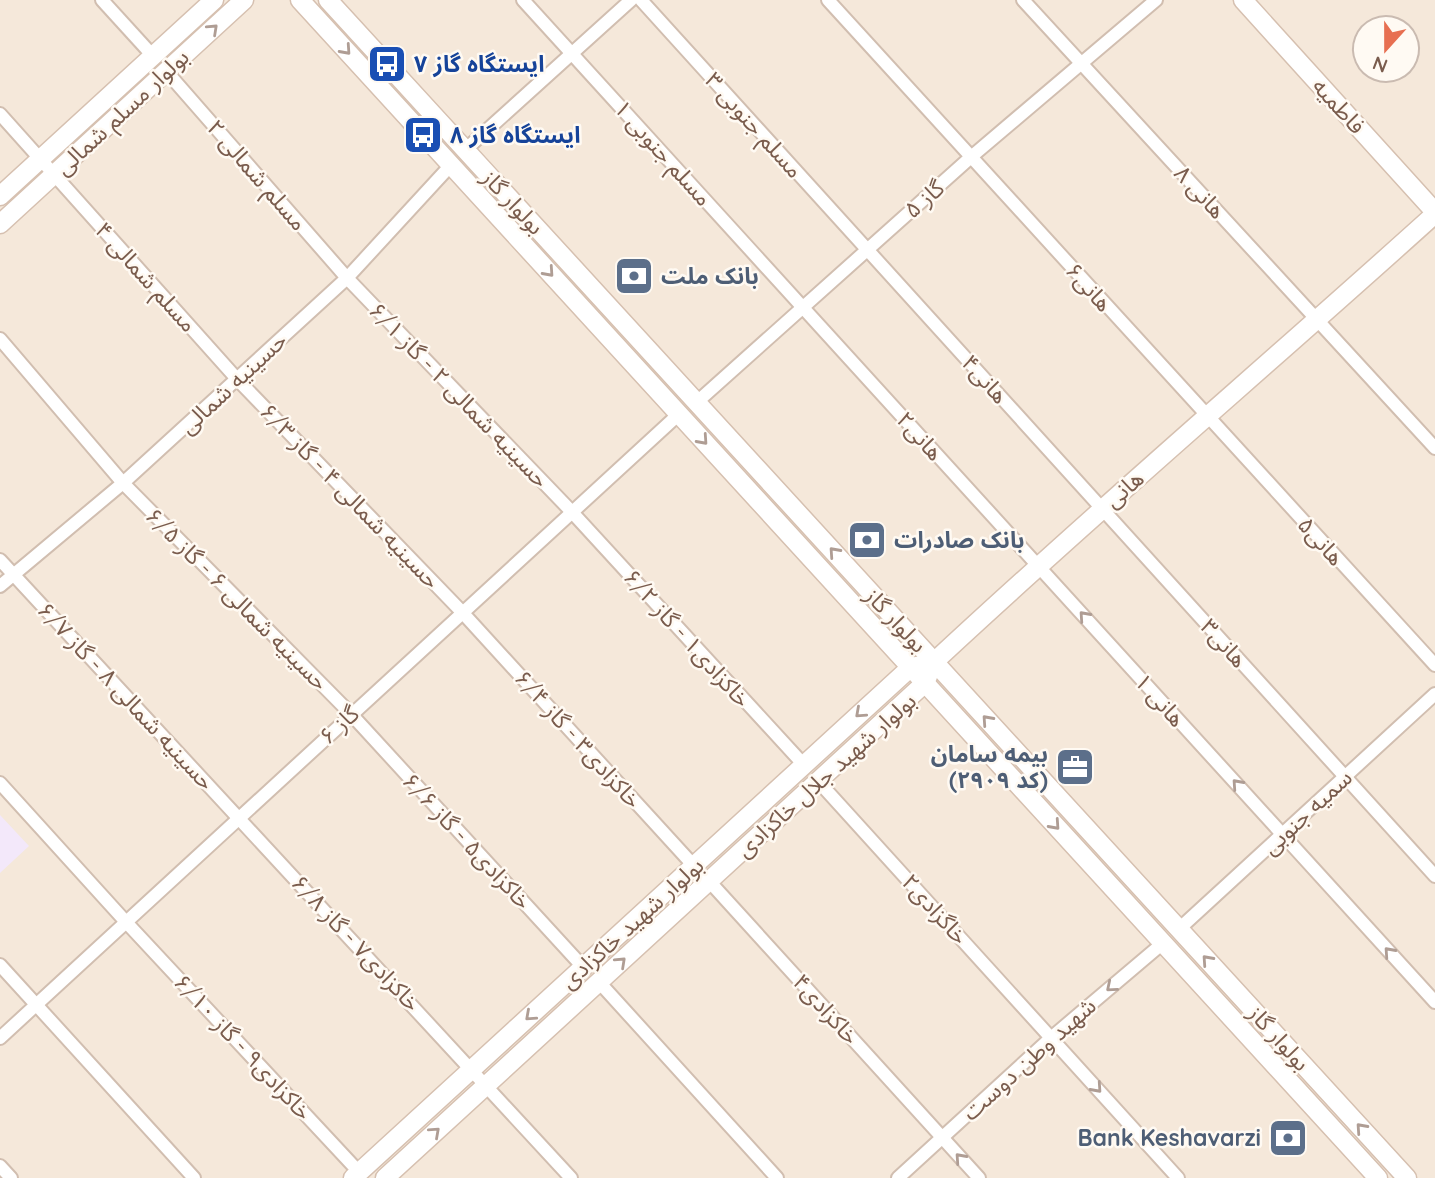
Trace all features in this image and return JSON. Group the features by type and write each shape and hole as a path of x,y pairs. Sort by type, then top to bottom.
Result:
{"main road":[{"name":"بولوار مسلم شمالی","path":"0,196 214,0"},
{"name":"بولوار مسلم شمالی","path":"0,225 244,0"},
{"name":"بولوار گاز","path":"300,0 1378,1178"},
{"name":"بولوار گاز","path":"328,0 1407,1178"},
{"name":"فاطمیه","path":"1243,0 1435,213"},
{"name":"هانی","path":"934,662 1037,565 1318,320 1435,213"},
{"path":"911,667 934,662"},
{"path":"925,683 934,662"},
{"name":"بولوار شهید خاکزادی","path":"356,1175 911,667"},
{"name":"بولوار شهید جلال خاکزادی","path":"385,1178 925,683"}],"street":[{"path":"102,0 153,56"},
{"name":"۱ مسلم جنوبی","path":"523,0 802,306"},
{"path":"466,150 631,0"},
{"name":"مسلم جنوبی ۳","path":"641,0 867,249"},
{"name":"هانی۶","path":"828,0 1208,416"},
{"name":"هانی ۸","path":"1023,0 1435,448"},
{"name":"گاز ۵","path":"696,402 971,157 1156,0"},
{"name":"مسلم شمالی ۲","path":"166,71 347,278"},
{"name":"مسلم شمالی ۴","path":"0,114 237,379"},
{"name":"حسینیه شمالی","path":"0,586 123,484 347,278 451,165"},
{"name":"هانی۴","path":"867,249 1102,509"},
{"name":"حسینیه شمالی ۲ - گاز ۶/۱","path":"347,278 571,511"},
{"name":"هانی۲","path":"802,306 1037,565"},
{"name":"حسینیه شمالی ۶ - گاز ۶/۵","path":"0,339 123,484 351,714"},
{"name":"حسینیه شمالی ۴ - گاز ۶/۳","path":"237,379 462,612"},
{"name":"گاز ۶","path":"0,1038 679,414"},
{"name":"هانی۵","path":"1208,416 1435,666"},
{"name":"هانی۳","path":"1102,509 1435,876"},
{"name":"خاکزادی۱ - گاز ۶/۲","path":"571,511 804,765"},
{"name":"حسینیه شمالی ۸ - گاز ۶/۷","path":"0,560 240,817"},
{"name":"هانی ۱","path":"1037,565 1435,1002"},
{"name":"خاکزادی۳ - گاز ۶/۴","path":"462,612 694,866"},
{"name":"سمیه جنوبی","path":"1179,929 1435,694"},
{"name":"خاکزادی۵ - گاز ۶/۶","path":"351,714 583,967"},
{"name":"خاگزادی۲","path":"818,781 1178,1178"},
{"name":"خاکزادی۹ - گاز ۶/۱۰","path":"0,783 356,1175"},
{"name":"خاکزادی۷ - گاز ۶/۸","path":"240,817 571,1178"},
{"name":"خاکزادی۴","path":"709,881 979,1178"},
{"name":"شهید وطن دوست","path":"898,1178 1052,1037 1163,943"},
{"path":"0,965 194,1178"},
{"path":"599,982 777,1178"},
{"path":"0,1166 11,1178"}],"shaded area":[{"path":"0,0 1435,0 1435,1178 0,1178"},
{"path":"0,815 29,846 0,873"}],"place":[{"name":"ایستگاه گاز ۷","path":"387,64"},
{"name":"ایستگاه گاز ۸","path":"423,135"},
{"name":"بانک ملت","path":"634,276"},
{"name":"بانک صادرات","path":"867,540"},
{"name":"بیمه سامان (کد ۲۹۰۹)","path":"1075,767"},
{"name":"Bank Keshavarzi","path":"1288,1138"}]}
